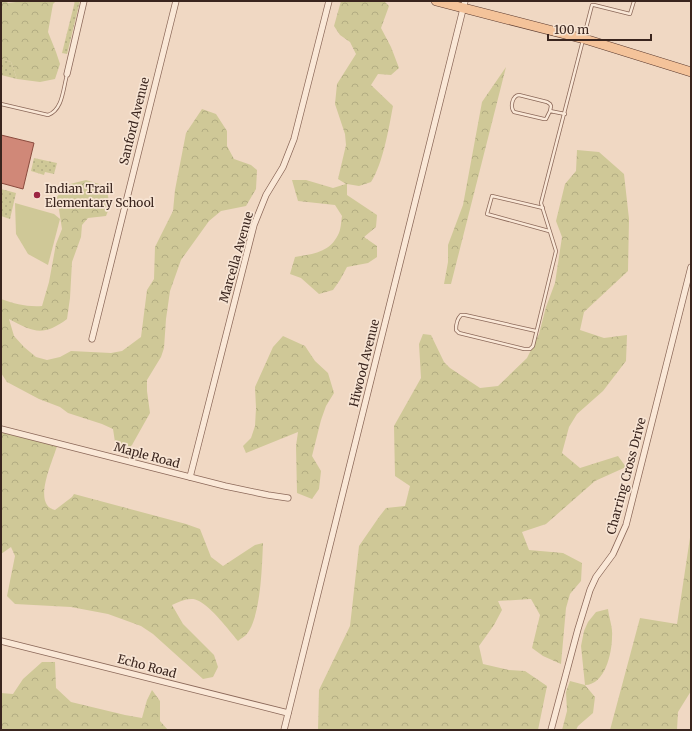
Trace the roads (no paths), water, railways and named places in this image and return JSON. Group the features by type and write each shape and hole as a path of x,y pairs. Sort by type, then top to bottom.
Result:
{"main road":[{"path":"436,1 464,5 691,72"}],"street":[{"path":"67,74 84,1"},
{"name":"Sanford Avenue","path":"92,339 176,1"},
{"name":"Marcella Avenue","path":"190,477 254,225 266,195 282,167 294,139 329,1"},
{"name":"Hiwood Avenue","path":"284,730 464,5"},
{"name":"Charring Cross Drive","path":"551,730 590,590 596,577 613,554 626,525 691,267"},
{"name":"Maple Road","path":"1,429 190,477 268,495 288,498"},
{"name":"Echo Road","path":"1,640 288,713"}],"lane":[{"path":"536,331 465,315 458,317 456,327 456,330 459,333 524,349 530,349 533,346 556,251 541,203 592,6 594,5 630,14 634,1"},
{"path":"1,104 48,115 53,113 59,108 67,74"},
{"path":"519,95 550,104 550,111 548,117 544,119 514,112 512,106 514,98 519,95"},
{"path":"550,111 565,114"},
{"path":"543,208 492,196 487,214 550,231"}],"place":[{"name":"Indian Trail Elementary School","path":"37,195"}]}
